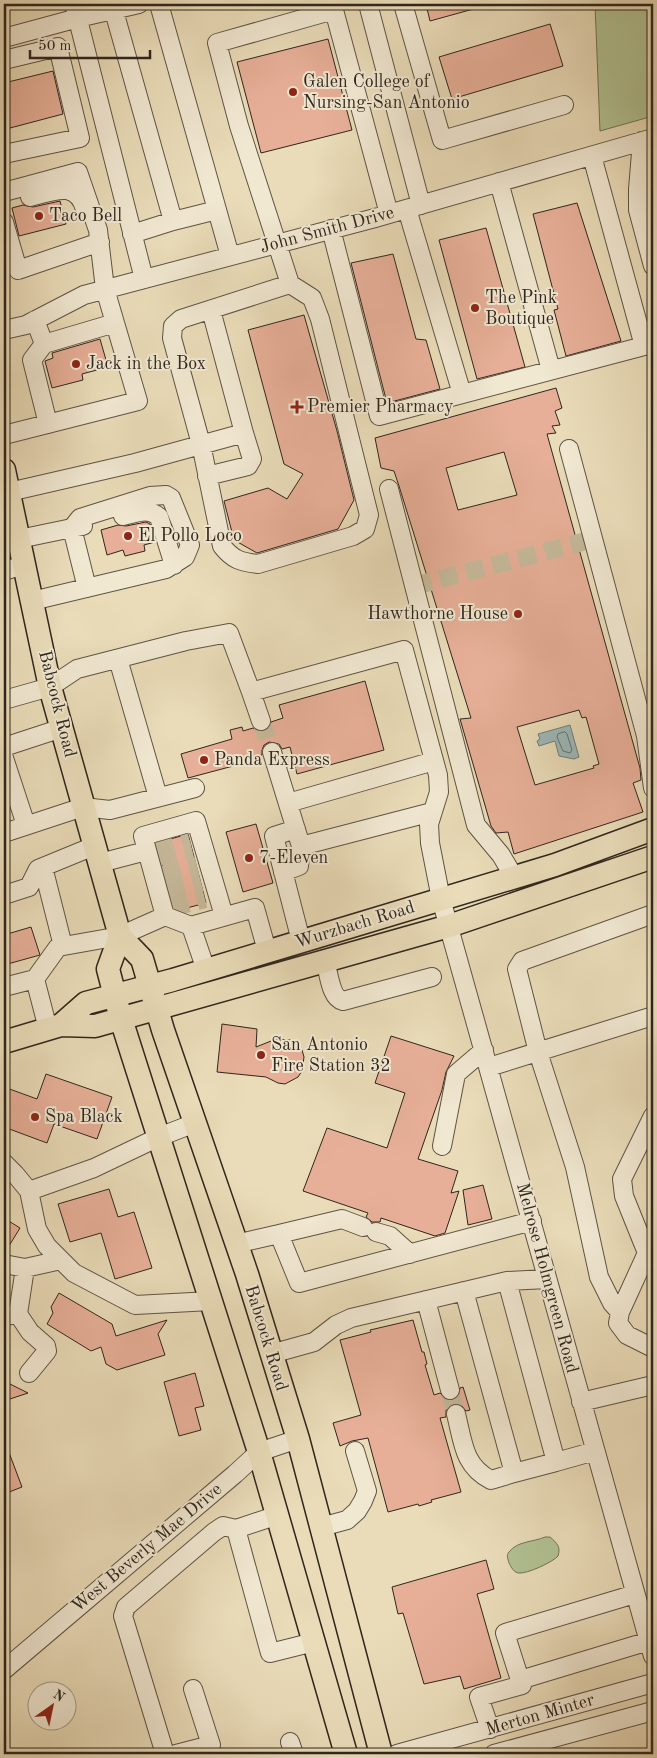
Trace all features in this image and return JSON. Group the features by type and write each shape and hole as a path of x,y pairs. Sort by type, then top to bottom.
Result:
{"main road":[{"name":"Babcock Road","path":"4,470 20,539 14,568 32,600 50,687 120,936 142,959 236,1244 298,1439 381,1754"},
{"name":"Wurzbach Road","path":"54,1027 86,1003 206,970 514,877 653,828"},
{"name":"Wurzbach Road","path":"4,1042 54,1027 95,1026 449,926 653,857"},
{"path":"120,936 108,970 121,1019 259,1452 346,1754"}],"street":[{"path":"4,38 76,11 139,4"},
{"path":"159,4 230,256"},
{"path":"368,4 414,207 462,394"},
{"path":"403,4 442,140 564,105"},
{"path":"113,7 173,221"},
{"path":"290,284 181,319 173,326 172,338 201,444 222,546 230,556 244,562 258,564 353,536 365,529 369,515 320,318 312,298 290,284 239,126 217,44 334,10 389,214"},
{"path":"76,11 144,279"},
{"path":"4,60 58,47 80,138 4,154"},
{"path":"648,140 638,189 638,210 653,266"},
{"name":"John Smith Drive","path":"4,330 26,325 84,295 389,214 648,140"},
{"path":"332,229 379,416 644,346 592,156"},
{"path":"4,193 78,172 99,236 106,289 138,401 4,435"},
{"path":"499,182 552,370"},
{"path":"4,193 17,200 61,190 71,190 82,199 90,222 99,236"},
{"path":"132,234 217,210"},
{"path":"4,222 18,270 99,236"},
{"path":"208,476 248,466 252,459 211,310"},
{"path":"36,320 44,344"},
{"path":"48,424 32,360 44,344 115,323"},
{"path":"9,492 135,463 244,434"},
{"path":"570,448 646,736 653,788"},
{"path":"389,489 476,825 501,855 514,877"},
{"path":"20,539 72,528 80,518 150,496 166,495 171,498 179,514 190,545 185,557 174,566 166,569 32,600"},
{"path":"72,528 87,588"},
{"path":"4,700 50,687 77,669 186,641 229,633 261,721"},
{"path":"251,692 404,650 438,775 439,792 466,788"},
{"path":"118,659 158,797"},
{"path":"4,746 62,728"},
{"path":"272,752 301,846 299,866 284,872"},
{"path":"4,758 26,826"},
{"path":"288,803 434,761"},
{"path":"4,833 83,807 110,810 195,788"},
{"name":"Melrose Holmgreen Road","path":"439,792 429,824 430,843 441,899 651,1648"},
{"path":"301,846 432,812"},
{"path":"206,970 191,926 167,912 150,850 143,836 196,821 196,840 207,881 224,916"},
{"path":"296,829 274,836 301,941"},
{"path":"4,895 30,887 38,869 43,867 97,855 150,850"},
{"path":"43,867 63,946"},
{"path":"191,926 254,908 267,951"},
{"path":"4,987 36,979 58,947 120,936 167,912"},
{"path":"620,1312 612,1303 598,1278 575,1167 538,1052 517,969 522,961 653,914"},
{"path":"326,961 335,995 339,1000 343,1001 432,976"},
{"path":"36,979 54,1027"},
{"path":"489,1067 653,1016"},
{"path":"442,1146 456,1074 484,1050"},
{"path":"653,1116 622,1179 624,1196 650,1246 620,1312 618,1323 626,1335 653,1348"},
{"path":"29,1191 94,1168 159,1137 195,1123"},
{"path":"4,1164 29,1191 37,1229 47,1246 74,1273 135,1305 211,1301"},
{"path":"236,1244 342,1219 390,1236 410,1254"},
{"path":"279,1234 299,1283 532,1221"},
{"path":"4,1264 25,1268 61,1260"},
{"path":"25,1268 11,1315 46,1346 47,1351 29,1373"},
{"path":"271,1354 314,1342 336,1325 351,1318 506,1281 547,1279"},
{"path":"506,1281 556,1462"},
{"path":"464,1291 514,1473"},
{"path":"426,1300 450,1390"},
{"path":"582,1402 653,1385"},
{"path":"456,1414 466,1454 473,1467 491,1480 595,1451"},
{"name":"West Beverly Mae Drive","path":"4,1670 259,1452 298,1439"},
{"path":"321,1527 347,1520 357,1511 363,1501 367,1491 356,1451"},
{"path":"165,1754 123,1616 126,1607 223,1526 236,1529 278,1515"},
{"path":"236,1529 270,1653 314,1642"},
{"path":"490,1729 479,1697 522,1685 505,1633 635,1594"},
{"path":"520,1680 651,1648"},
{"name":"Merton Minter","path":"397,1754 653,1683"},
{"path":"176,1754 211,1745 193,1689"},
{"name":"Merton Minter","path":"494,1754 653,1711"}],"green space":[{"path":"595,4 653,4 653,116 600,131"},
{"path":"550,1537 556,1543 559,1548 558,1556 534,1570 523,1573 514,1571 507,1556 512,1548"}],"water":[{"path":"570,725 579,757 574,759 559,756 555,741 539,746 537,741 540,739 538,734"}],"building":[{"path":"426,4 477,4 477,8 430,21"},
{"path":"550,24 563,66 452,99 439,57"},
{"path":"328,39 352,130 261,153 237,62"},
{"path":"53,71 63,114 10,128 4,104 4,83"},
{"name":"Taco Bell","path":"60,201 66,224 19,236 12,208 23,205 33,207"},
{"path":"577,203 621,341 566,356 554,310 558,309 533,214"},
{"path":"486,228 525,367 477,379 439,240"},
{"path":"393,254 416,339 426,340 440,389 387,403 351,263"},
{"path":"304,315 337,431 354,500 338,529 257,553 234,540 224,501 268,488 287,499 303,474 284,464 248,330"},
{"name":"Jack in the Box","path":"100,339 108,367 82,374 83,380 52,388 45,361 53,358 52,353"},
{"name":"Hawthorne House","path":"556,388 562,408 555,411 560,425 552,426 556,433 547,434 640,768 641,780 633,783 643,812 514,854 508,832 496,833 491,826 460,719 471,718 394,471 381,468 375,438","holes":["504,452 517,495 458,510 446,468","579,710 582,718 586,717 599,764 593,766 594,768 535,785 517,727"]},
{"name":"El Pollo Loco","path":"146,522 150,524 155,542 144,545 145,551 125,556 123,550 107,555 101,530 118,525 126,526"},
{"path":"365,681 384,750 297,774 290,747 282,749 279,744 269,742 264,745 262,755 251,758 252,761 188,778 181,754 232,739 230,730 242,727 243,731 253,728 265,731 269,728 271,722 283,718 279,705"},
{"name":"7-Eleven","path":"256,824 273,883 243,892 226,832"},
{"path":"188,834 206,903 179,910 174,908 156,843"},
{"path":"31,927 40,955 4,965 4,935"},
{"name":"San Antonio Fire Station 32","path":"222,1024 257,1029 256,1047 276,1039 291,1040 302,1050 304,1057 302,1071 298,1077 285,1084 266,1077 217,1072"},
{"path":"391,1036 454,1056 446,1072 442,1090 418,1159 458,1171 451,1193 459,1191 445,1233 435,1236 381,1218 380,1222 372,1222 366,1217 368,1213 303,1191 327,1128 387,1148 405,1093 375,1083"},
{"path":"46,1074 112,1097 97,1139 54,1124 47,1143 4,1127 4,1087 37,1099"},
{"path":"483,1185 492,1219 468,1225 463,1190"},
{"path":"109,1189 118,1217 134,1212 152,1268 115,1279 101,1233 70,1242 58,1204"},
{"path":"4,1218 20,1228 4,1254"},
{"path":"59,1293 112,1324 116,1336 167,1320 158,1334 165,1355 117,1370 106,1364 101,1347 91,1351 47,1324 53,1313 51,1307"},
{"path":"413,1320 422,1352 424,1352 427,1364 425,1365 434,1395 440,1393 447,1400 453,1400 458,1397 460,1388 463,1387 470,1410 466,1411 460,1404 453,1404 446,1410 446,1417 440,1418 461,1492 431,1500 432,1502 419,1506 418,1504 388,1512 368,1438 352,1441 340,1446 333,1423 361,1415 340,1340 371,1332 370,1330"},
{"path":"195,1373 204,1406 195,1408 201,1430 179,1436 164,1382"},
{"path":"4,1381 28,1393 4,1401"},
{"path":"4,1442 22,1487 4,1494"},
{"path":"486,1560 494,1589 477,1594 501,1678 464,1689 460,1676 424,1684 403,1613 398,1614 392,1587"}],"tunnel":[{"path":"414,586 594,539"},
{"path":"261,721 272,752"},
{"path":"154,842 188,834"},
{"path":"158,857 192,849"},
{"path":"163,875 197,866"},
{"path":"167,891 201,882"},
{"path":"171,908 205,899"},
{"path":"450,1390 456,1414"}],"place":[{"name":"Galen College of Nursing-San Antonio","path":"293,92"},
{"name":"Taco Bell","path":"39,216"},
{"name":"The Pink Boutique","path":"475,308"},
{"name":"Jack in the Box","path":"76,364"},
{"name":"Premier Pharmacy","path":"297,407"},
{"name":"El Pollo Loco","path":"128,536"},
{"name":"Hawthorne House","path":"518,614"},
{"name":"Panda Express","path":"204,760"},
{"name":"7-Eleven","path":"249,858"},
{"name":"San Antonio Fire Station 32","path":"261,1055"},
{"name":"Spa Black","path":"35,1117"}]}
